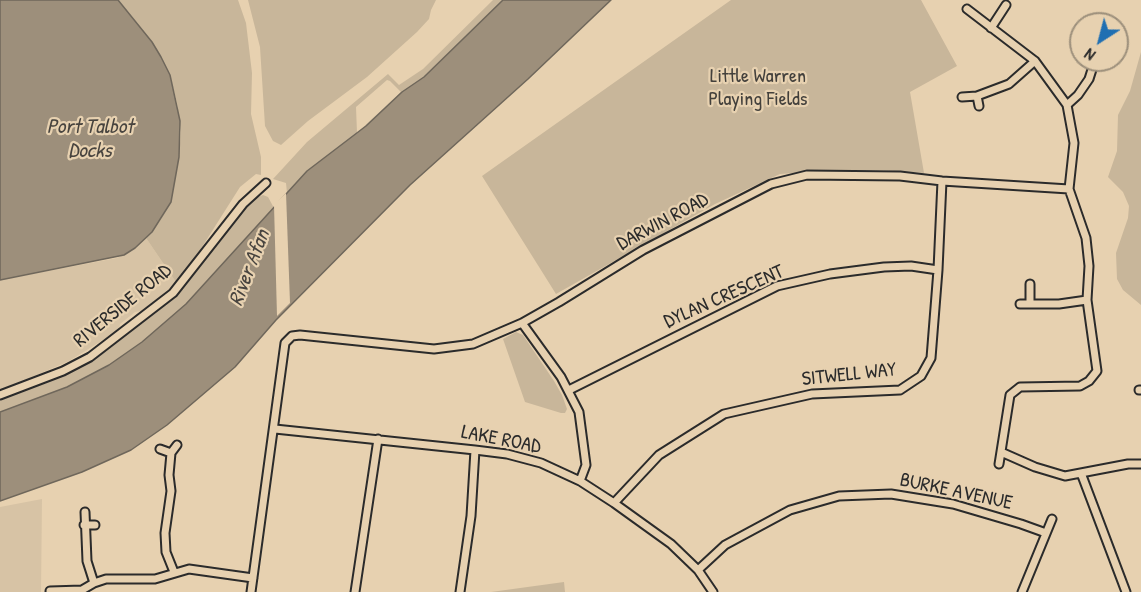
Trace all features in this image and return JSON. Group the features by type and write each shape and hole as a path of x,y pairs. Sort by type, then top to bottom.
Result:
{"street":[{"path":"991,28 1006,5"},
{"path":"967,9 1035,61 1067,105 1074,143 1069,189 1086,238 1089,266 1088,300 1097,371 1089,381 1080,386 1020,387 1010,395 999,464"},
{"path":"962,97 977,96 1009,84 1035,61"},
{"path":"1067,105 1078,95 1091,72"},
{"path":"977,96 979,106"},
{"name":"DARWIN ROAD","path":"274,429 285,343 288,339 300,335 434,349 473,344 522,323 643,250 771,184 807,175 900,176 1069,189"},
{"name":"SITWELL WAY","path":"614,503 659,455 724,414 812,394 900,390 921,376 931,358 942,181"},
{"name":"RIVERSIDE ROAD","path":"0,395 63,371 90,357 166,299 183,282 243,204 266,183"},
{"name":"DYLAN CRESCENT","path":"569,390 777,286 830,274 884,267 911,266 938,270"},
{"path":"1030,284 1030,303"},
{"path":"1020,304 1059,304 1088,300"},
{"path":"522,323 569,390 581,422 586,465 580,481"},
{"path":"251,592 274,429"},
{"name":"LAKE ROAD","path":"274,429 507,454 541,463 580,481 671,544 698,570 713,592"},
{"path":"355,592 378,439"},
{"path":"174,572 166,552 165,533 171,491 169,475 171,453 177,445"},
{"path":"160,449 171,453"},
{"path":"460,592 471,516 475,450"},
{"path":"1001,452 1035,467 1065,476 1128,464 1141,464"},
{"path":"1081,472 1126,592"},
{"name":"BURKE AVENUE","path":"698,570 725,544 790,510 839,496 891,494 953,504 1046,533"},
{"path":"85,512 87,561 94,583"},
{"path":"1022,592 1052,519"},
{"path":"84,525 95,525"},
{"path":"50,591 82,590 106,579 155,579 189,569 253,578"}],"shaded area":[{"path":"146,238 176,282 146,310 135,312 120,324 119,330 69,361 7,388 8,392 0,395 0,280 117,258 129,252"},
{"path":"42,499 41,592 0,592 0,507"}],"green space":[{"path":"118,0 238,0 246,23 252,73 251,114 261,157 261,175 256,174 240,187 195,258 176,282 146,238 171,202 181,132 177,103 170,75 161,57 152,42"},
{"path":"248,0 436,0 429,19 417,32 367,77 308,121 281,145 273,141 265,126 260,47"},
{"path":"493,0 540,0 250,308 0,446 0,395 73,366 173,293 243,204 263,195 268,197 274,208 287,193 286,183 273,179 307,142 388,74 399,85 423,69","holes":["387,80 401,92 357,133 356,107"]},
{"name":"Little Warren Playing Fields","path":"731,0 921,0 957,66 910,92 924,173 883,170 780,174 715,204 556,294 482,176"},
{"path":"1141,52 1141,305 1123,290 1117,279 1116,253 1128,218 1129,206 1123,192 1108,177 1117,151 1118,115 1130,91"},
{"path":"516,332 523,335 554,381 567,409 565,413 525,402 503,339"},
{"path":"564,582 565,592 491,592"}],"water":[{"name":"Port Talbot Docks","path":"0,0 118,0 152,42 170,75 180,121 179,157 171,202 152,232 124,255 0,280"},
{"name":"River Afan","path":"503,0 611,0 528,79 410,185 276,320 235,367 167,425 131,450 82,472 0,501 0,412 67,387 109,365 142,342 186,304 307,171 366,126 402,92 424,77"}],"pier":[{"path":"286,193 290,303 277,316 274,205"}]}
